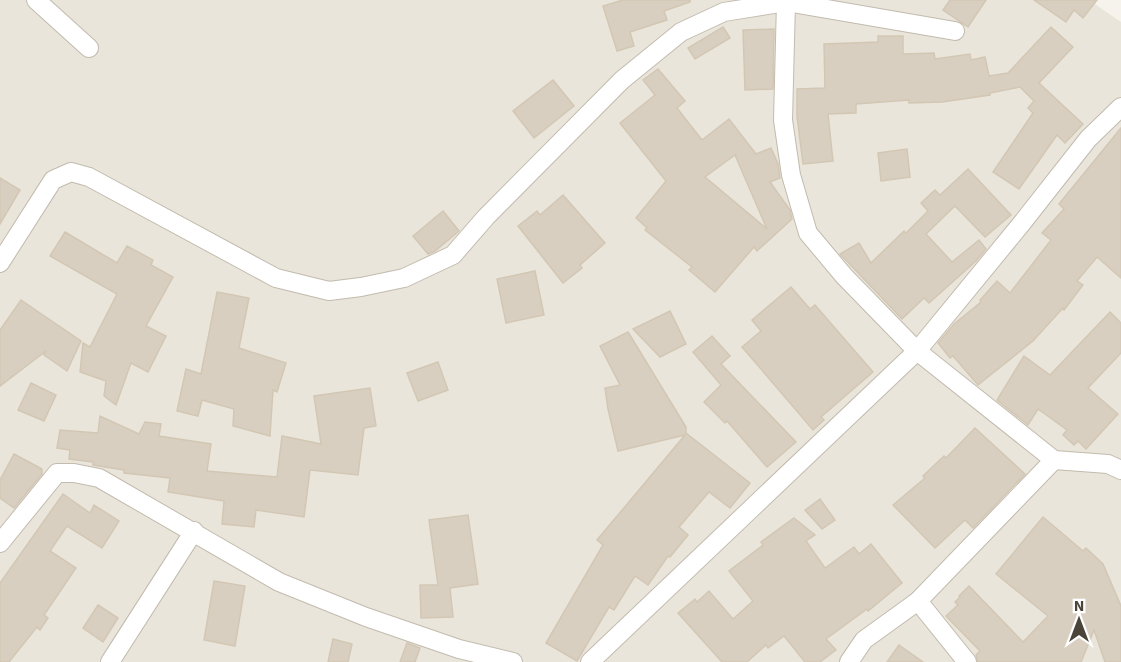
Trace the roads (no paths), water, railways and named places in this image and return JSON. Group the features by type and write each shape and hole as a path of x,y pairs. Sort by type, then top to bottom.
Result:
{"street":[{"path":"36,0 89,48"},
{"path":"786,2 783,120 791,175 808,233 844,276 917,351 1054,460 1108,464 1121,470"},
{"path":"0,263 53,180 71,172 89,177 276,278 329,291 404,278 453,255 486,217 622,80 681,32 724,12 786,2 956,31"},
{"path":"590,662 917,351 1088,139 1121,106"},
{"path":"849,662 864,640 918,601 1054,460"},
{"path":"0,543 57,473 74,473 99,478 279,582 366,617 449,645 513,662"},
{"path":"110,662 194,531"},
{"path":"918,601 967,662"}]}
